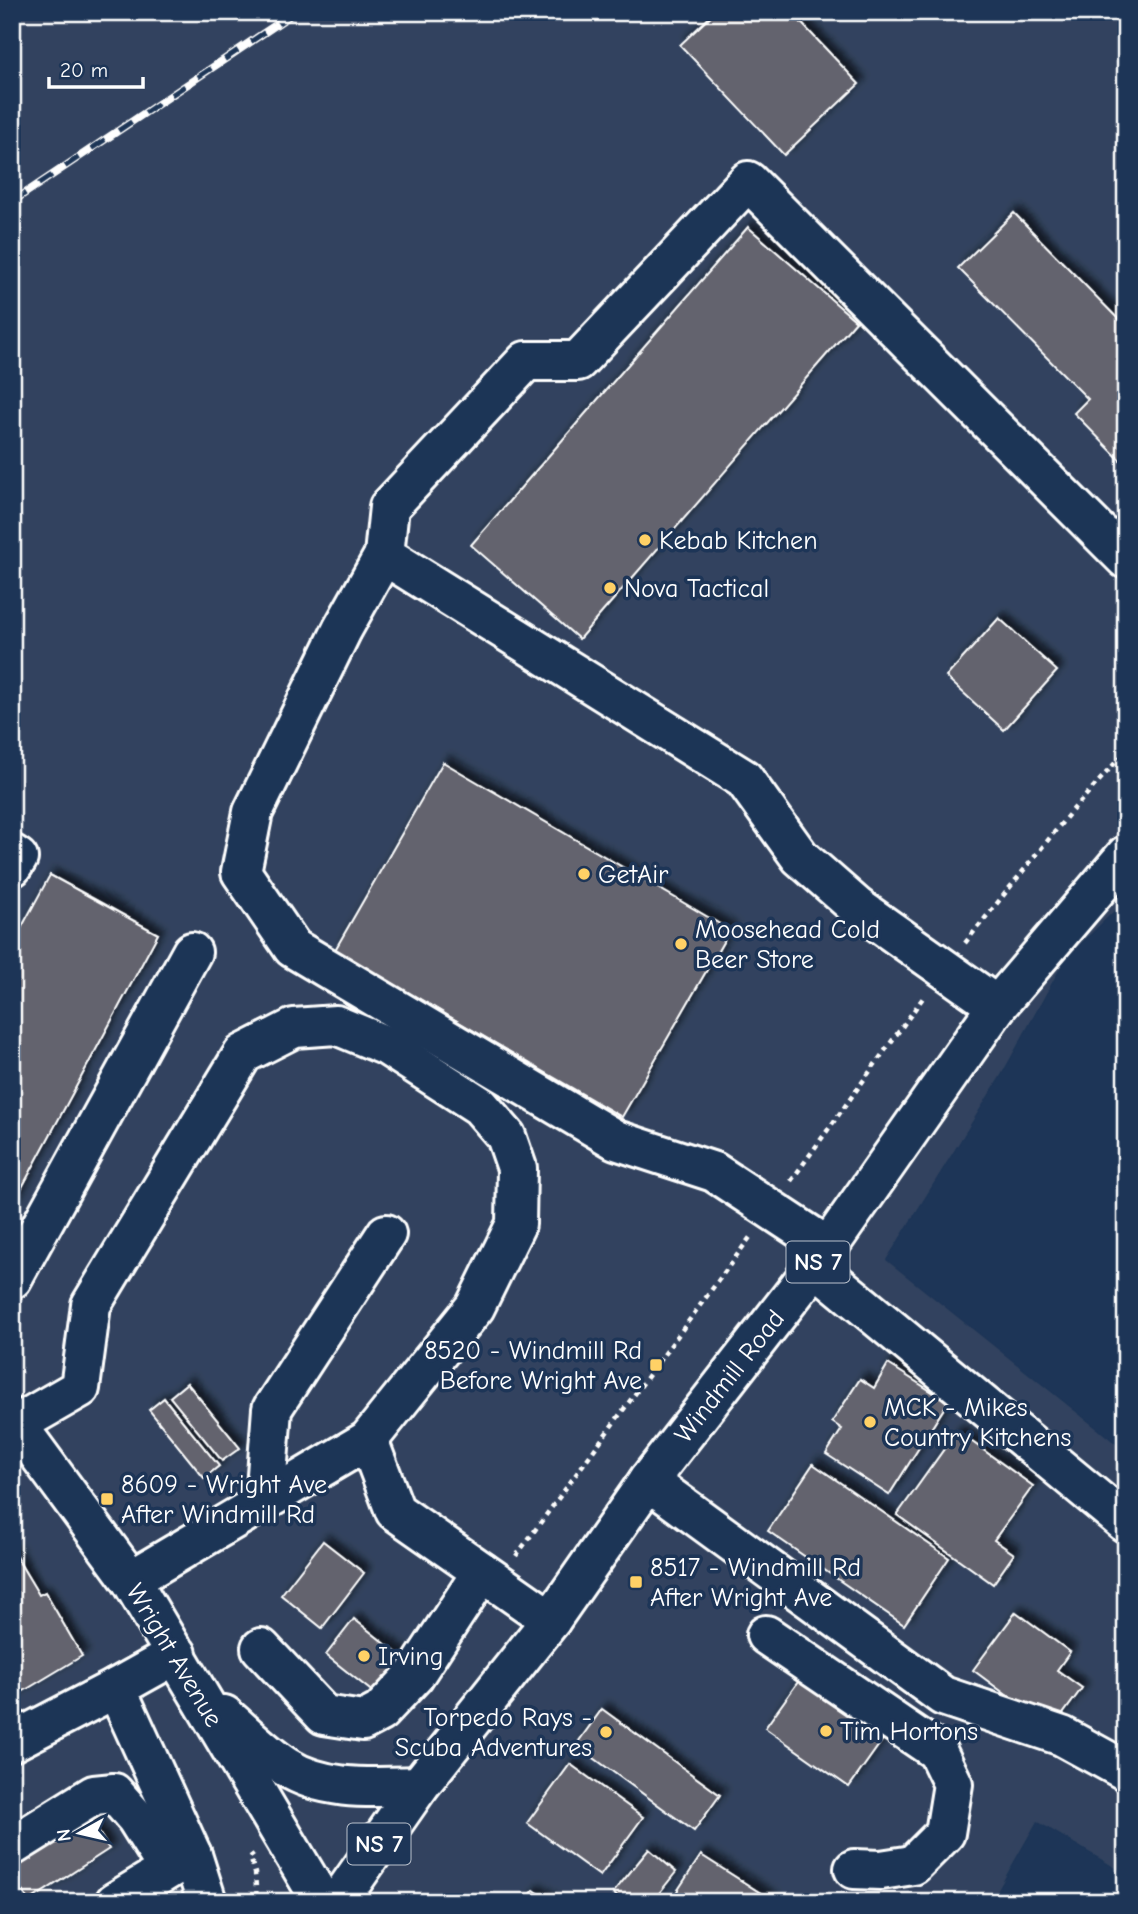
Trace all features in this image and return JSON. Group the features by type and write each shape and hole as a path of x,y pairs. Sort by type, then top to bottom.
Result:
{"main road":[{"path":"1126,559 748,181 578,361 526,361 389,507 384,555 342,630 253,813 241,872 293,948 616,1140 714,1172 771,1209 822,1257 1126,1523"},
{"path":"384,555 744,779 800,857 857,907 997,1006"},
{"path":"12,854 18,858 12,867"},
{"name":"Windmill Road","path":"338,1902 419,1786 551,1620 648,1481 822,1257 997,1006 1126,855"},
{"path":"12,1279 192,952"},
{"path":"14,1423 80,1388 91,1305 243,1054 294,1028 336,1025 387,1046 480,1106 506,1136 517,1168 516,1223 475,1307 368,1440 131,1580"},
{"path":"265,1501 272,1409 386,1234"},
{"name":"Wright Avenue","path":"14,1423 131,1580 322,1902"},
{"path":"368,1440 395,1511 551,1620"},
{"path":"648,1481 943,1696 1062,1736 1126,1771"},
{"path":"261,1648 324,1715 363,1721 380,1712 414,1676 489,1577"},
{"path":"765,1635 937,1751 953,1784 945,1833 913,1865 881,1870 854,1869"},
{"path":"12,1742 177,1654"},
{"path":"116,1688 180,1862"},
{"path":"202,1697 287,1768 321,1783 367,1788 419,1786"},
{"path":"12,1846 94,1795 114,1793 180,1862 207,1902"},
{"path":"132,1898 180,1862"}],"path":[{"path":"489,1577 771,1209 944,968 1069,814 1126,751"}],"shaded area":[{"path":"12,12 1126,12 1126,899 1065,959 1001,1075 886,1260 1126,1452 1126,1874 1037,1821 991,1902 12,1902"}],"building":[{"path":"715,12 791,12 859,84 784,155 680,45"},
{"path":"1014,213 1126,327 1126,466 1074,413 1088,399 958,268"},
{"path":"748,227 856,321 579,639 471,545"},
{"path":"999,618 1057,671 1004,730 946,677"},
{"path":"443,762 730,930 622,1117 335,950"},
{"path":"50,875 158,934 12,1206 12,945"},
{"path":"888,1364 948,1402 889,1495 826,1454 842,1429 832,1422 860,1379 874,1388"},
{"path":"187,1383 240,1448 222,1461 170,1397"},
{"path":"164,1398 219,1466 204,1478 149,1410"},
{"path":"957,1431 1033,1486 994,1540 1014,1554 993,1584 897,1515"},
{"path":"813,1464 949,1558 904,1625 768,1531"},
{"path":"323,1541 364,1573 322,1628 281,1595"},
{"path":"12,1550 39,1595 45,1592 82,1656 12,1698"},
{"path":"1016,1612 1070,1652 1057,1670 1082,1688 1052,1729 973,1670"},
{"name":"Irving","path":"354,1619 402,1657 374,1693 326,1655"},
{"name":"Tim Hortons","path":"803,1675 886,1735 849,1787 765,1728"},
{"path":"602,1709 720,1795 694,1831 576,1745"},
{"path":"570,1764 643,1817 600,1876 527,1823"},
{"path":"84,1809 109,1849 29,1901 12,1875 12,1855"},
{"path":"649,1849 676,1872 652,1902 624,1902 613,1893"},
{"path":"701,1855 773,1901 670,1902"},
{"path":"534,1890 551,1902 525,1902"}],"railway":[{"path":"12,202 295,12"}],"place":[{"name":"Kebab Kitchen","path":"645,540"},
{"name":"Nova Tactical","path":"610,588"},
{"name":"GetAir","path":"584,874"},
{"name":"Moosehead Cold Beer Store","path":"681,944"},
{"name":"8520 - Windmill Rd Before Wright Ave","path":"656,1365"},
{"name":"MCK - Mikes Country Kitchens","path":"870,1422"},
{"name":"8609 - Wright Ave After Windmill Rd","path":"107,1499"},
{"name":"8517 - Windmill Rd After Wright Ave","path":"636,1582"},
{"name":"Irving","path":"364,1656"},
{"name":"Tim Hortons","path":"826,1731"},
{"name":"Torpedo Rays - Scuba Adventures","path":"606,1732"}]}
